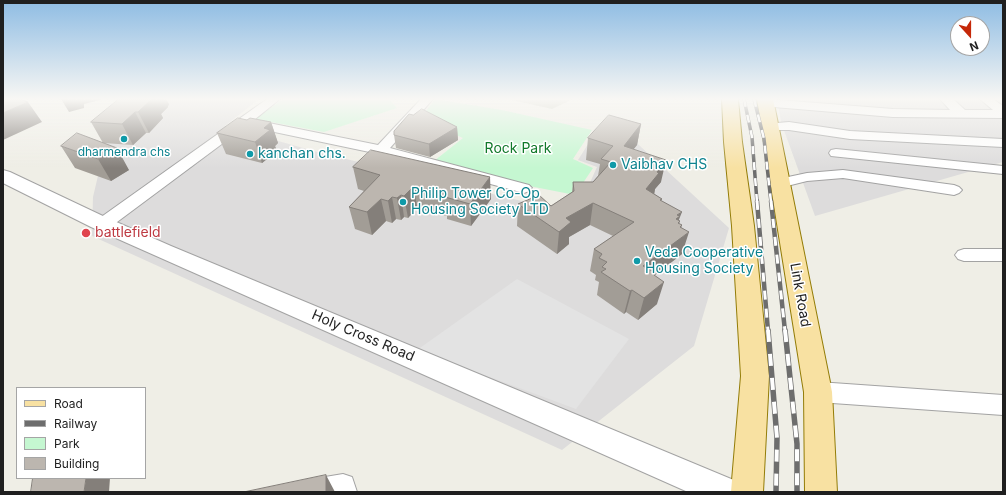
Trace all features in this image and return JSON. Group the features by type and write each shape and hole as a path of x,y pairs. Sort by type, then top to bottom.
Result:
{"main road":[{"path":"732,122 743,226 754,376 747,492"},
{"name":"Link Road","path":"769,122 818,392 821,492"}],"street":[{"path":"103,224 242,122"},
{"path":"248,122 381,150 524,188"},
{"path":"381,150 406,122"},
{"path":"770,127 789,126 850,135 1003,143"},
{"path":"836,152 1002,171"},
{"path":"780,183 807,177 843,174 954,190"},
{"name":"Holy Cross Road","path":"3,176 103,224 725,492"},
{"path":"964,255 1003,255"},
{"path":"818,392 1003,405"},
{"path":"307,492 343,486 345,492"}],"shaded area":[{"path":"111,122 230,122 225,126 321,153 551,208 589,185 597,167 578,160 590,141 614,122 729,228 694,346 562,450 92,236 93,197"},
{"path":"781,122 1003,122 1003,162 815,216"},
{"path":"517,279 629,339 576,409 417,350"}],"green space":[{"path":"271,122 354,122 324,132"},
{"name":"Rock Park","path":"427,122 556,122 592,130 573,159 593,168 575,195 509,182 434,161 463,138"}],"building":[{"path":"93,122 124,122 122,124"},
{"path":"232,122 271,122 264,128 270,130 255,142 217,133"},
{"path":"402,122 447,122 457,127 429,144 394,135 394,131"},
{"path":"603,122 634,122 641,124 624,146 666,160 657,172 659,173 646,189 662,199 660,200 682,212 677,215 680,216 676,219 680,221 678,223 682,225 680,227 689,232 643,266 656,273 654,275 664,282 644,298 632,290 630,291 601,272 606,269 602,267 607,262 599,258 602,254 594,249 634,222 593,203 566,218 571,222 559,232 518,204 539,195 551,206 574,191 573,182 593,182 611,162 601,159 613,146 588,138"},
{"path":"77,133 117,148 98,159 61,146"},
{"path":"371,150 490,177 470,204 445,197 448,194 414,186 404,196 401,195 397,198 392,197 388,201 381,199 367,212 349,207 380,175 353,167"},
{"path":"326,475 326,492 244,492"},
{"path":"33,479 86,479 84,492 31,492"}],"railway":[{"path":"749,122 752,137 757,202"},
{"path":"760,122 764,139 771,202"},
{"path":"757,201 768,331"},
{"path":"771,201 785,331"},
{"path":"768,330 777,438 776,492"},
{"path":"785,330 797,444 797,492"}],"place":[{"name":"dharmendra chs","path":"124,139"},
{"name":"kanchan chs.","path":"250,154"},
{"name":"Vaibhav CHS","path":"613,165"},
{"name":"Philip Tower Co-Op Housing Society LTD","path":"403,202"},
{"name":"battlefield","path":"86,233"},
{"name":"Veda Cooperative Housing Society","path":"637,261"}]}
